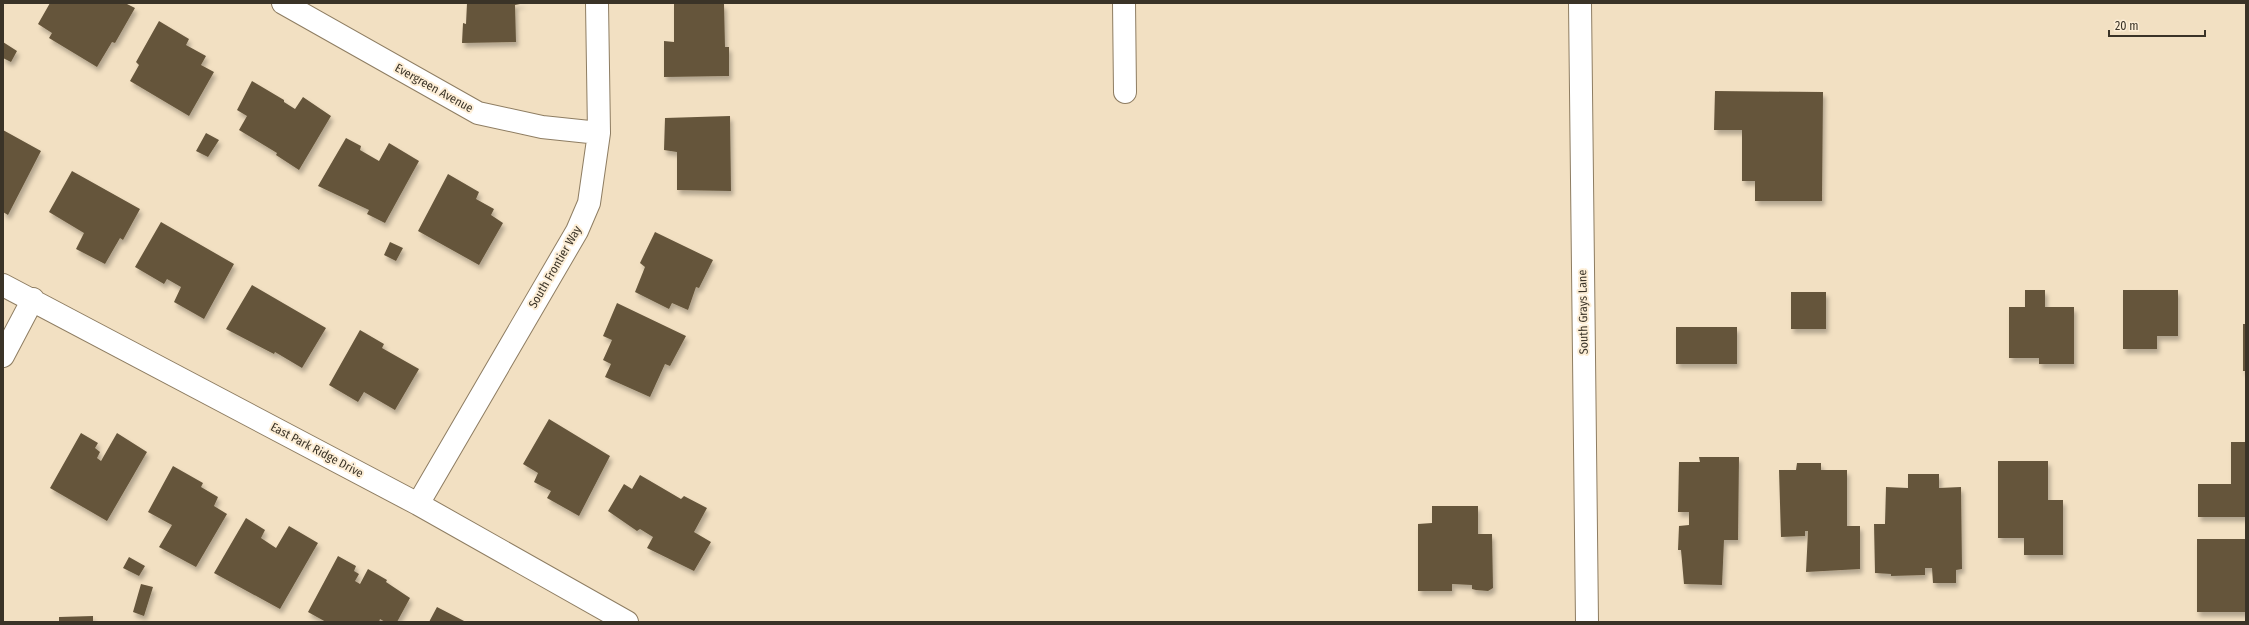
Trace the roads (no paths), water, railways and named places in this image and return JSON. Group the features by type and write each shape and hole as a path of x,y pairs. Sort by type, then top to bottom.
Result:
{"street":[{"name":"Evergreen Avenue","path":"283,3 478,113 542,127 599,134"},
{"name":"South Frontier Way","path":"418,504 577,231 589,202 599,134 598,3"},
{"path":"1124,3 1125,92"},
{"name":"South Grays Lane","path":"1580,3 1587,622"},
{"name":"East Park Ridge Drive","path":"3,285 33,299 418,504 627,622"},
{"path":"3,356 33,299"}]}
